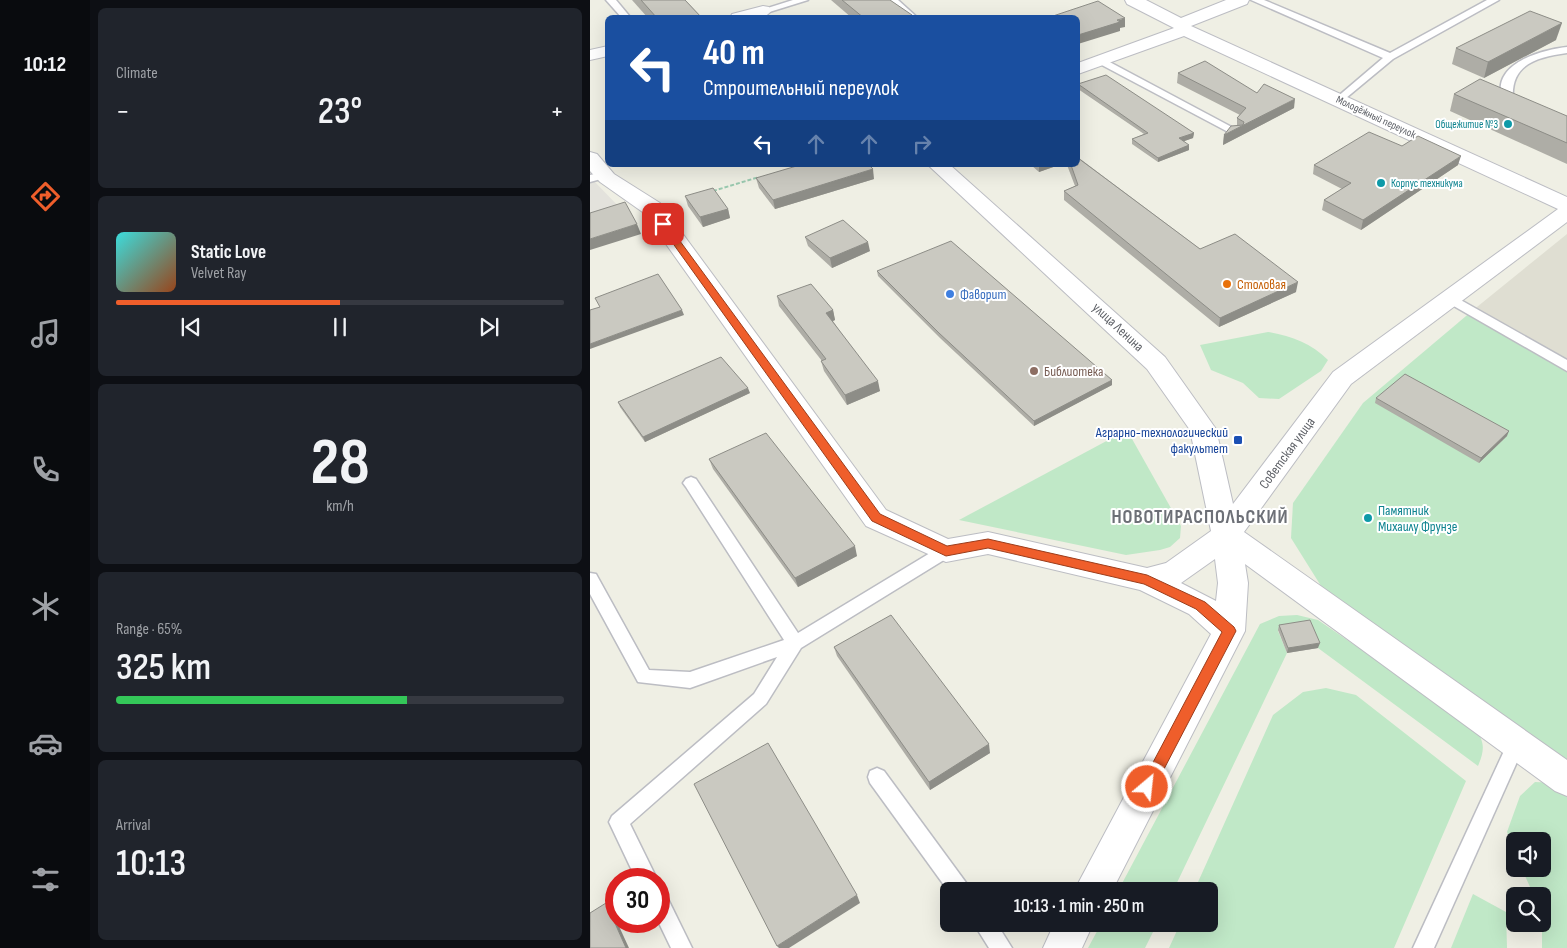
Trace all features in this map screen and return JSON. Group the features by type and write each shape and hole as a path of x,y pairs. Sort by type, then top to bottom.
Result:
{"street":[{"name":"Молодёжный переулок","path":"1133,0 1183,27 1567,205"},
{"path":"1080,68 1183,27 1241,0"},
{"path":"746,15 762,9"},
{"path":"590,55 605,51"},
{"path":"590,158 597,177 652,208 876,518 946,551 988,543 1147,580 1200,606 1230,631"},
{"name":"улица Ленина","path":"940,167 1156,363 1203,429 1226,536"},
{"name":"Советская улица","path":"1147,580 1175,573 1226,536 1342,378 1567,212"},
{"path":"1097,882 1230,631 1233,583 1226,536"},
{"path":"1226,536 1567,780"},
{"path":"1062,948 1070,932"}],"lane":[{"path":"610,0 624,15"},
{"path":"762,9 803,0"},
{"path":"893,0 910,15"},
{"path":"1256,0 1390,57"},
{"path":"1340,100 1390,57 1490,1"},
{"path":"1525,109 1508,101 1508,82 1516,69 1526,61 1546,53 1567,50"},
{"path":"1101,61 1236,132"},
{"path":"1450,298 1567,366"},
{"path":"691,483 795,643"},
{"path":"590,579 644,677 690,680 795,643 946,551"},
{"path":"642,868 619,822 760,699 795,643"},
{"path":"1423,948 1516,744"},
{"path":"877,777 953,882"},
{"path":"670,924 682,948"},
{"path":"990,932 1002,948"}],"path":[{"path":"708,192 765,176"}],"shaded area":[{"path":"590,177 622,210 590,219"},
{"path":"1567,234 1567,366 1472,311"}],"green space":[{"path":"1472,311 1567,366 1567,761 1326,594 1291,538 1293,503 1363,403"},
{"path":"1268,332 1300,341 1315,349 1328,360 1321,371 1279,399 1259,398 1243,383 1211,370 1200,345"},
{"path":"1127,430 1181,526 1180,538 1170,547 1126,555 959,520"},
{"path":"1297,615 1318,620 1474,727 1483,746 1478,766 1318,648 1309,625 1278,631 1287,653 1177,882 1123,882 1260,624 1279,616"},
{"path":"1326,688 1356,695 1466,781 1394,948 1169,948 1176,932 1218,932 1218,882 1198,882 1273,715 1303,692"},
{"path":"1535,782 1557,783 1567,793 1567,948 1542,948 1542,932 1551,932 1551,887 1530,887 1526,877 1551,877 1551,832 1507,832 1520,796"},
{"path":"1473,894 1506,912 1507,948 1451,948"},
{"path":"1097,932 1153,932 1145,948 1088,948"}],"building":[{"path":"641,0 685,0 699,15 654,15"},
{"path":"842,0 890,0 912,15 860,15"},
{"path":"1098,1 1125,18 1117,20 1120,22 1080,34 1080,15 1056,15"},
{"path":"1530,11 1562,23 1488,62 1456,48"},
{"path":"1205,61 1257,93 1264,84 1295,99 1224,135 1231,126 1243,125 1244,122 1237,118 1246,108 1178,73"},
{"path":"1106,75 1194,133 1179,138 1189,145 1158,158 1132,139 1148,133 1080,85 1080,83"},
{"path":"1480,79 1567,116 1567,143 1454,94"},
{"name":"Корпус техникума","path":"1369,132 1402,146 1418,136 1461,156 1363,220 1324,200 1351,183 1314,165"},
{"path":"1080,159 1200,249 1235,234 1298,282 1220,318 1064,191 1078,185 1072,167 1080,167"},
{"path":"793,167 871,167 873,169 773,200 756,178"},
{"path":"713,188 728,209 700,217 685,196"},
{"path":"625,202 637,224 590,239 590,213"},
{"path":"843,220 868,242 830,258 805,237"},
{"path":"951,241 1112,380 1034,421 939,333 877,271"},
{"path":"658,274 682,310 590,344 590,310 600,307 595,298"},
{"path":"811,284 833,310 826,313 878,381 845,395 821,361 826,359 777,296"},
{"path":"721,357 748,388 643,437 618,402"},
{"path":"1405,374 1509,431 1481,458 1376,398"},
{"path":"766,433 855,546 795,578 709,459"},
{"path":"891,615 989,744 929,782 834,647"},
{"path":"1310,620 1320,643 1288,648 1279,625"},
{"path":"768,743 857,895 777,946 694,784"},
{"path":"605,904 605,933 619,933 626,948 590,948 590,913"}],"place":[{"name":"Общежитие №3","path":"1508,124"},
{"name":"Корпус техникума","path":"1381,183"},
{"name":"Столовая","path":"1227,284"},
{"name":"Фаворит","path":"950,294"},
{"name":"Библиотека","path":"1034,371"},
{"name":"Аграрно-технологический факультет","path":"1238,440"},
{"name":"Памятник Михаилу Фрунзе","path":"1368,518"}],"district":[{"name":"НОВОТИРАСПОЛЬСКИЙ","path":"1200,517"}],"route":[{"path":"663,224 876,518 946,551 988,543 1147,580 1200,606 1230,631 1147,787"}]}
